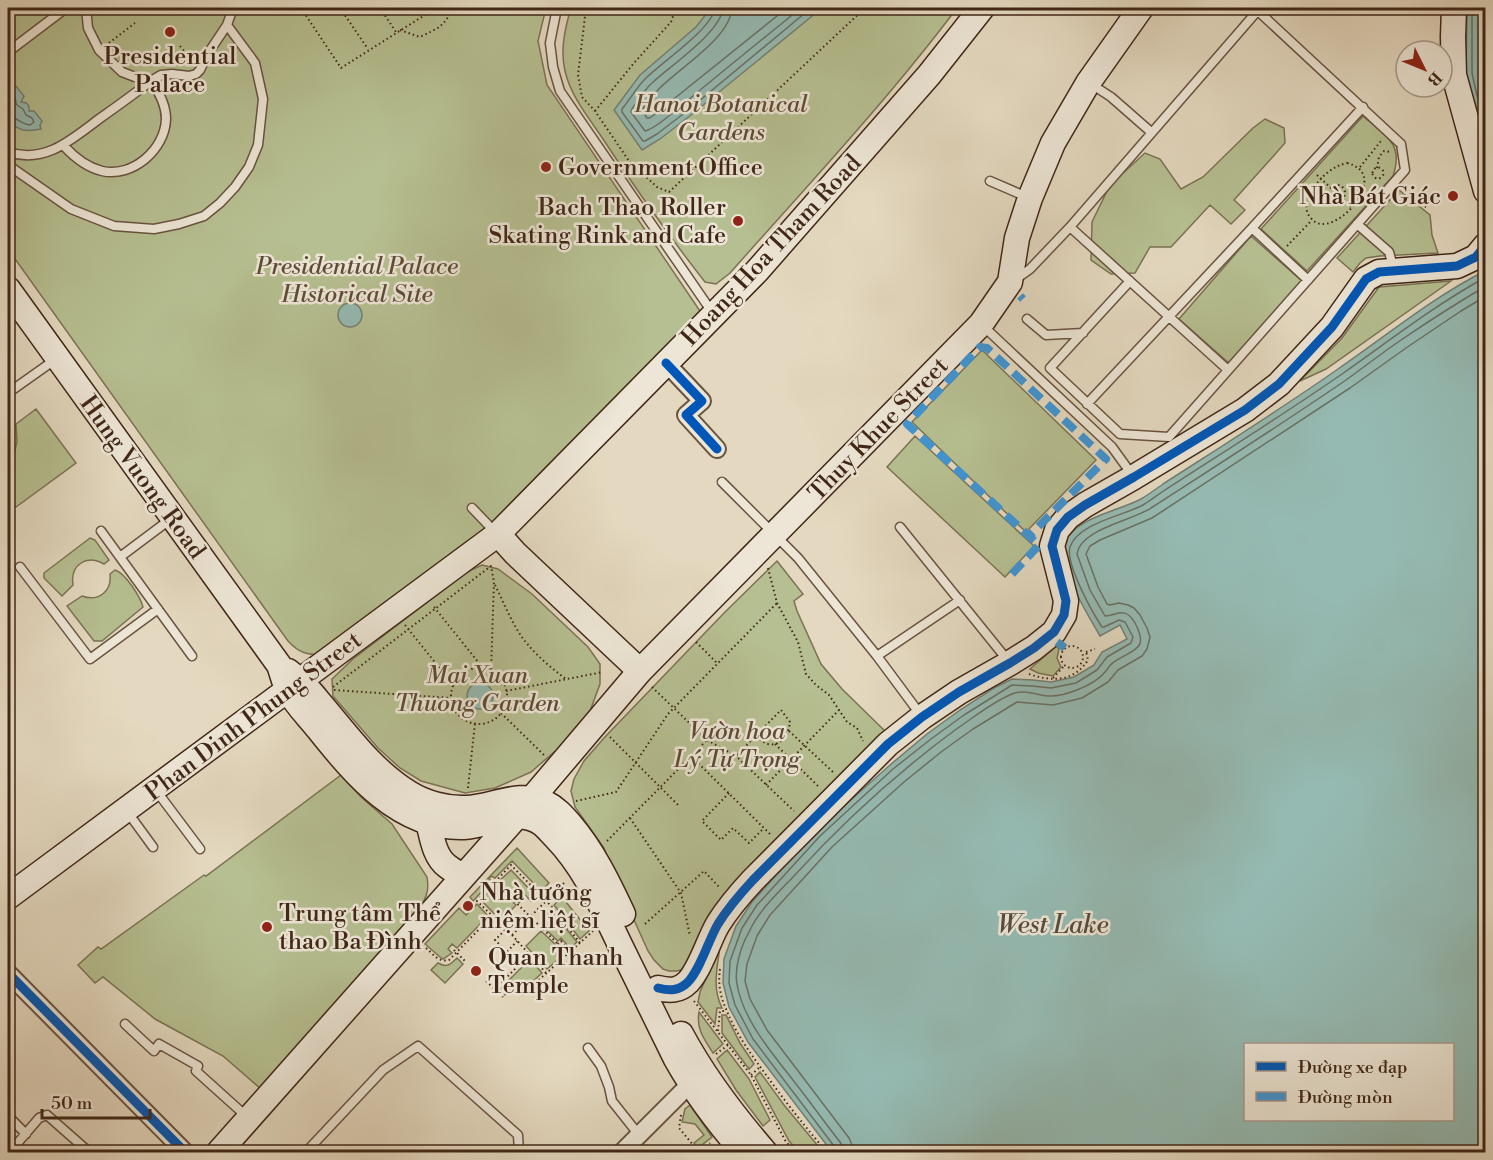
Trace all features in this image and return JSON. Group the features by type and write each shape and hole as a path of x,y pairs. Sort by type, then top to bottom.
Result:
{"main road":[{"name":"Hoang Hoa Tham Road","path":"498,534 757,271 929,75 982,8"},
{"name":"Thuy Khue Street","path":"219,1152 524,807 646,679 664,644 775,535 981,324 1010,282 1017,237 1030,198 1053,143 1088,83 1141,8"},
{"path":"1454,8 1454,75 1485,191"},
{"path":"658,988 675,990 688,982 698,967 718,923 733,902 888,744 959,692 1020,669 1034,648 1054,632 1064,615 1066,601 1052,546 1057,530 1068,517 1085,504 1245,410 1279,384 1332,327 1366,279 1378,272 1457,266 1476,257 1485,245"},
{"name":"Hung Vuong Road","path":"8,290 295,685"},
{"path":"498,534 646,679"},
{"name":"Phan Dinh Phung Street","path":"8,897 498,534"},
{"path":"295,685 363,755 409,793 422,800 443,806 466,808 517,798 533,819 543,825 579,867 598,900 690,1084 743,1152"},
{"path":"295,685 334,748 355,772 374,791 410,815 445,826 465,827 524,807 547,803 560,813 591,852 694,1057 731,1112 765,1152"},
{"path":"428,822 439,858 446,866 463,876"}],"street":[{"path":"666,363 702,402 686,415 717,449"},
{"path":"8,973 185,1152"},
{"path":"622,1152 690,1084"}],"lane":[{"path":"8,52 66,8"},
{"path":"64,146 74,157 95,169 121,171 132,168 151,155 162,137 166,120 162,100 152,81 122,72 99,50 88,28 86,8"},
{"path":"8,153 38,155 64,146 161,75 196,74 227,25 233,8"},
{"path":"556,8 550,43 553,68 560,91 713,314"},
{"path":"1010,282 1030,269 1070,226 1259,9 1401,144 1405,170 1169,437 1120,434 1050,368 1130,281"},
{"path":"8,165 71,209 114,226 154,229 204,216 235,187 249,167 258,145 263,99 255,63 227,25"},
{"path":"1088,83 1112,97 1151,132"},
{"path":"1087,404 1363,107"},
{"path":"990,181 1030,198"},
{"path":"1357,224 1389,252 1394,270"},
{"path":"1070,226 1228,370"},
{"path":"1252,228 1308,280"},
{"path":"1026,319 1046,334 1083,333"},
{"path":"981,324 1112,447 1134,477"},
{"path":"8,393 57,358"},
{"path":"722,482 798,558 877,656 922,717"},
{"path":"472,508 498,534"},
{"path":"120,557 172,518"},
{"path":"900,527 1020,669"},
{"path":"100,531 192,656"},
{"path":"20,567 90,659 158,609"},
{"path":"877,656 960,600"},
{"path":"155,789 200,849"},
{"path":"126,810 153,847"},
{"path":"125,1024 154,1051 159,1044 198,1066 196,1071 249,1118"},
{"path":"306,1152 383,1070 418,1046 518,1135 519,1152"},
{"path":"588,1048 601,1066 612,1101 639,1135"},
{"path":"10,1152 39,1118 47,1115 89,1152"},
{"path":"8,1116 26,1134"}],"path":[{"path":"300,8 341,68 436,8"},
{"path":"340,8 368,49"},
{"path":"380,8 398,31 420,37 441,27 451,8"},
{"path":"586,8 578,75 582,97 595,111 629,161 657,187 669,192 865,8"},
{"path":"595,111 671,22 676,8"},
{"path":"108,43 135,23"},
{"path":"180,46 188,56"},
{"path":"1359,167 1389,132"},
{"path":"1376,184 1373,173 1377,168 1379,157 1384,152 1390,152"},
{"path":"1347,163 1359,167 1365,178 1362,192 1352,208 1334,222 1324,224 1312,220 1306,209 1308,199 1321,179 1336,166 1347,163"},
{"path":"1376,178 1382,177 1384,172 1377,168"},
{"path":"1313,171 1330,188"},
{"path":"1396,181 1428,209"},
{"path":"1330,188 1336,185 1342,187 1345,192 1342,199"},
{"path":"1330,188 1330,199 1335,201 1342,199"},
{"path":"1362,192 1367,193"},
{"path":"1342,199 1352,208"},
{"path":"1280,254 1312,220"},
{"path":"452,698 328,690 491,566 494,582 491,670"},
{"path":"768,568 777,603 795,634 806,674 829,695 847,722 857,728 863,745"},
{"path":"494,582 524,640 546,664 566,680"},
{"path":"430,603 483,668"},
{"path":"576,801 616,792 668,714 777,603"},
{"path":"404,623 454,686"},
{"path":"695,641 717,664"},
{"path":"1020,669 1038,677 1070,676 1080,671 1088,660 1084,652 1078,647 1071,645 1065,648 1061,657 1065,665 1071,668 1078,666 1083,660 1084,652"},
{"path":"1084,652 1095,649"},
{"path":"1053,678 1065,665"},
{"path":"483,668 501,677 505,686 506,705 494,719 485,723 475,723 458,714 452,698 454,686 461,675 468,670 483,668"},
{"path":"506,692 603,672"},
{"path":"646,679 707,740 736,756 800,817"},
{"path":"736,756 781,710 790,722 785,738 774,744 766,744 756,736"},
{"path":"766,785 839,710"},
{"path":"501,713 548,759"},
{"path":"467,796 475,723"},
{"path":"789,731 839,778"},
{"path":"607,734 680,807"},
{"path":"607,841 707,740"},
{"path":"774,744 824,792"},
{"path":"691,756 777,841"},
{"path":"729,793 702,821 721,840 733,828 749,843 764,828"},
{"path":"630,818 681,893 692,945"},
{"path":"546,973 477,901 511,865 546,901 580,943"},
{"path":"512,935 579,867"},
{"path":"645,924 704,871 727,894"},
{"path":"495,882 558,944"},
{"path":"423,946 444,962 449,960 492,916"},
{"path":"522,995 595,929"},
{"path":"506,930 495,940 507,952 517,941"},
{"path":"563,957 554,948 561,941 571,951"},
{"path":"497,950 501,946"},
{"path":"456,951 466,962"},
{"path":"495,989 530,954"},
{"path":"720,969 718,980 726,1011 744,1042 786,1102 828,1152"},
{"path":"486,981 503,997"},
{"path":"693,999 751,1075 786,1142 796,1152"},
{"path":"718,1032 720,1011 726,1011"},
{"path":"712,1057 728,1045"},
{"path":"751,1075 761,1067"},
{"path":"679,1128 699,1152 716,1137"}],"green space":[{"name":"Presidential Palace Historical Site","path":"8,8 546,8 538,41 547,85 702,314 498,525 324,655 304,653 288,641 8,249"},
{"name":"Hanoi Botanical Gardens","path":"571,8 957,8 846,143 730,273 716,284 705,282 678,247 627,176 576,98 568,81 563,55 565,31"},
{"path":"1363,116 1391,141 1396,156 1393,176 1307,271 1261,229"},
{"path":"1265,119 1284,128 1285,143 1234,200 1245,210 1231,224 1210,205 1171,247 1150,247 1135,273 1111,274 1091,260 1092,222 1110,185 1145,153 1160,159 1181,189 1203,177"},
{"path":"1399,190 1430,215 1432,235 1438,253 1366,258 1353,272 1337,258"},
{"path":"1251,236 1303,282 1230,364 1179,319"},
{"path":"1451,281 1326,369 1300,381 1342,338 1379,287"},
{"path":"982,350 1096,460 1026,532 912,422"},
{"path":"36,409 76,463 16,507 8,497 8,470 17,442 16,424"},
{"path":"915,436 1034,546 1005,577 887,467"},
{"path":"90,538 95,540 109,560 104,564 91,560 81,563 74,572 73,585 62,596 44,578 44,573"},
{"name":"Vườn hoa Lý Tự Trọng","path":"777,561 803,594 794,601 821,664 842,689 886,732 684,969 669,971 663,969 648,951 604,848 575,807 571,791 574,779 584,761 604,738"},
{"name":"Mai Xuan Thuong Garden","path":"482,565 498,569 532,594 588,647 600,664 600,684 590,711 560,747 531,772 495,788 465,793 421,781 400,768 378,748 333,696 332,679 353,659 467,572"},
{"path":"115,570 132,586 143,607 102,641 94,641 67,606 82,596 93,598 103,594 109,586 110,574"},
{"path":"1056,646 1059,649 1057,658 1061,667 1053,676 1030,669"},
{"name":"Trung tâm Thể thao Ba Đình","path":"341,775 361,797 392,824 427,877 427,892 422,905 261,1089 223,1056 155,1019 103,977 95,983 78,965 98,947 101,949 204,875 206,876"},
{"path":"517,848 549,883 541,891 512,861 495,878 491,876 489,879 492,881 473,901 470,897"},
{"path":"511,870 536,896 531,901 526,896 519,903 498,882"},
{"path":"495,885 516,905 501,921 481,900"},
{"path":"562,897 589,931 580,939 554,905"},
{"path":"477,904 488,916 457,948 452,944 448,949 452,953 443,959 425,944 459,908 466,915"},
{"path":"551,910 577,942 570,948 561,938 558,941 544,928 551,921 546,915"},
{"path":"541,931 555,944 551,948 560,958 547,969 526,946"},
{"path":"720,947 716,985 722,1008 717,1008 715,1024 698,1002 700,992"},
{"path":"457,958 463,964 445,983 431,970 438,963 448,965"},
{"path":"530,959 542,973 520,993 514,987 505,995 500,989"},
{"path":"699,1012 723,1044 713,1053 700,1029"},
{"path":"722,1015 726,1015 754,1064 749,1069 722,1033"},
{"path":"727,1050 749,1079 770,1120 763,1126 736,1090 717,1059"},
{"path":"760,1072 823,1152 799,1152 789,1141 755,1077"},
{"path":"690,1105 712,1137 698,1148 694,1143 704,1135 695,1124 682,1122 685,1109"}],"water":[{"path":"711,8 820,8 691,115 642,150 614,110 640,75 696,27"},
{"path":"1467,8 1485,8 1485,131 1472,98 1466,73"},
{"path":"8,85 16,86 24,96 21,102 28,104 29,111 34,111 42,121 41,129 23,130 8,120"},
{"name":"West Lake","path":"1485,271 1485,1152 832,1152 748,1042 729,1007 723,983 724,959 736,926 752,902 816,831 890,765 960,710 1012,679 1051,682 1074,677 1094,665 1102,652 1127,639 1120,625 1100,636 1089,617 1075,591 1065,565 1064,544 1069,535 1098,516 1144,497 1295,398 1428,305"},
{"path":"350,303 355,304 361,310 361,320 355,326 350,327 345,326 339,320 338,315 339,310 345,304"},
{"path":"480,683 489,687 493,696 489,705 480,709 471,705 467,696 471,687"}],"marked path":[{"path":"1020,296 1023,299"},
{"path":"1012,574 1039,545 1029,536 907,424 980,347 987,348 1106,459 1029,536"},
{"path":"1057,642 1065,648"}],"cycle path":[{"path":"658,988 674,990 688,982 697,969 718,924 739,896 888,744 959,692 1034,648 1054,632 1064,615 1066,601 1052,546 1057,530 1068,517 1245,410 1279,384 1332,327 1366,279 1379,272 1457,266 1476,257 1486,245"},
{"path":"666,363 702,401 686,415 717,449"},
{"path":"8,973 185,1152"}],"place":[{"name":"Presidential Palace","path":"170,32"},
{"name":"Government Office","path":"546,167"},
{"name":"Nhà Bát Giác","path":"1453,196"},
{"name":"Bach Thao Roller Skating Rink and Cafe","path":"738,221"},
{"name":"Nhà tưởng niệm liệt sĩ","path":"468,906"},
{"name":"Trung tâm Thể thao Ba Đình","path":"267,927"},
{"name":"Quan Thanh Temple","path":"476,971"}]}
